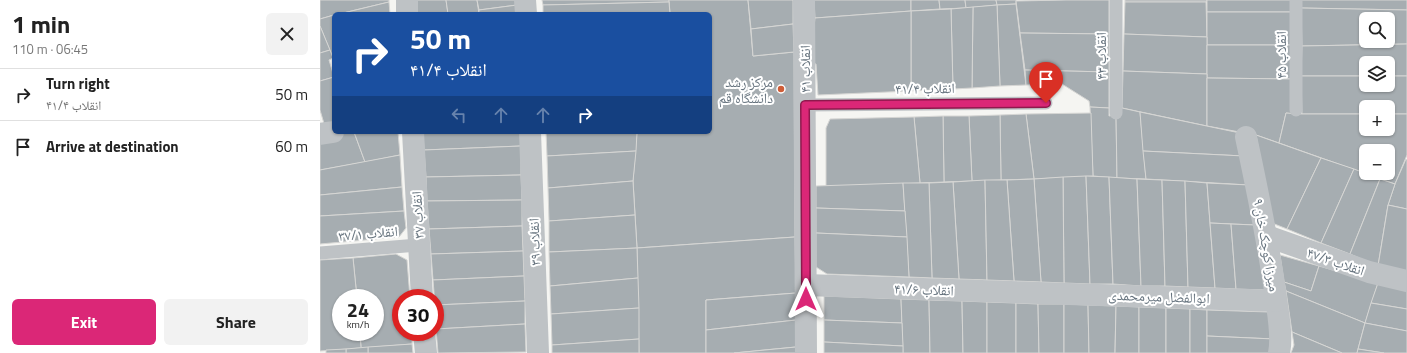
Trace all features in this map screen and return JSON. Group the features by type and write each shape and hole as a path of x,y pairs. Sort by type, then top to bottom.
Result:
{"street":[{"path":"407,0 407,12"},
{"path":"525,0 526,12"},
{"name":"انقلاب ۴۱","path":"804,0 806,353"},
{"name":"انقلاب ۳۷","path":"413,134 421,289"},
{"name":"انقلاب ۳۹","path":"530,134 538,353"},
{"name":"میرزا کوچک خان ۹","path":"1246,137 1267,236 1281,344 1279,353"},
{"name":"انقلاب ۴۷/۳","path":"1267,236 1369,272 1407,281"},
{"name":"انقلاب ۴۱/۶","path":"806,285 1042,292"},
{"name":"ابوالفضل میرمحمدی","path":"1042,292 1276,301"},
{"path":"425,341 426,353"}],"lane":[{"name":"انقلاب ۴۳","path":"1116,0 1116,113"},
{"name":"انقلاب ۴۵","path":"1296,0 1296,110"},
{"name":"انقلاب ۴۱/۴","path":"805,105 1046,103"},
{"name":"انقلاب ۳۷/۱","path":"320,253 418,245"}],"building":[{"path":"320,0 389,0 389,2 347,12 332,12 332,16 320,19"},
{"path":"411,0 446,0 448,12 412,12"},
{"path":"446,0 477,0 479,12 448,12"},
{"path":"477,0 517,0 517,5 479,10"},
{"path":"542,0 669,0 669,2 543,5"},
{"path":"669,0 748,0 753,56 794,52 795,237 637,248 633,181 637,134 712,134 712,12 670,12"},
{"path":"748,0 793,0 793,24 751,29"},
{"path":"814,0 911,0 911,11 815,18"},
{"path":"911,0 939,0 940,9 911,11"},
{"path":"939,0 965,0 966,8 940,9"},
{"path":"965,0 996,0 997,5 966,8"},
{"path":"996,0 1016,0 1016,4 997,5"},
{"path":"1109,0 1109,34 1020,33 1016,1"},
{"path":"1125,0 1207,0 1206,2 1125,2"},
{"path":"1207,0 1291,0 1291,12 1207,12"},
{"path":"1301,0 1407,0 1407,10 1301,8"},
{"path":"389,2 390,12 347,12"},
{"path":"669,2 670,12 543,12 543,5"},
{"path":"1125,2 1206,2 1207,37 1124,34"},
{"path":"1016,4 1026,85 1000,86 997,5"},
{"path":"517,5 517,12 479,12 479,10"},
{"path":"997,5 1000,86 972,88 973,7"},
{"path":"973,7 972,88 953,89 951,9"},
{"path":"1301,8 1407,10 1407,44 1395,44 1395,12 1359,12 1359,45 1302,46"},
{"path":"951,9 953,89 911,91 911,11"},
{"path":"911,11 911,91 818,95 816,64 810,63 815,18"},
{"path":"1207,12 1291,12 1292,45 1207,45"},
{"path":"332,16 332,56 320,26 320,19"},
{"path":"793,24 794,52 753,56 751,29"},
{"path":"320,26 330,50 320,53"},
{"path":"1020,33 1109,34 1109,72 1025,70"},
{"path":"1124,34 1207,37 1207,74 1123,71"},
{"path":"1395,44 1407,44 1407,76 1395,76 1395,56 1359,56 1359,76 1301,76 1302,46 1359,45 1359,48 1395,48"},
{"path":"1207,45 1292,45 1293,79 1207,78"},
{"path":"330,50 332,58 329,60 332,70 332,78 320,81 320,53"},
{"path":"1025,70 1109,72 1109,108 1090,107 1089,101 1062,84 1026,85"},
{"path":"1123,71 1207,74 1207,126 1122,108"},
{"path":"1301,76 1359,76 1359,92 1395,92 1395,76 1407,76 1407,114 1395,114 1395,100 1359,100 1359,114 1302,114"},
{"path":"332,78 332,126 325,127 320,110 320,81"},
{"path":"1207,78 1293,79 1293,114 1286,113 1279,143 1256,135 1207,126"},
{"path":"1090,107 1109,108 1109,116 1116,115 1117,178 1093,176"},
{"path":"1122,108 1140,112 1146,179 1117,178 1116,115"},
{"path":"1140,112 1240,133 1244,156 1143,151"},
{"path":"1091,113 1093,176 1034,179 1026,114"},
{"path":"1286,113 1359,114 1359,136 1395,136 1395,114 1407,114 1407,155 1395,184 1384,180 1395,180 1395,144 1359,144 1359,171 1279,143"},
{"path":"1026,114 1034,179 1001,180 1000,115"},
{"path":"1000,115 1001,180 972,181 969,116"},
{"path":"943,116 969,116 972,181 944,182"},
{"path":"943,116 944,182 920,183 914,117"},
{"path":"914,117 920,183 826,187 826,128 830,119"},
{"path":"332,133 355,134 365,162 320,170 320,137"},
{"path":"355,134 398,134 400,155 365,162"},
{"path":"423,134 520,134 521,146 424,150"},
{"path":"546,134 637,134 636,151 547,156"},
{"path":"1256,135 1321,158 1287,229 1272,223"},
{"path":"521,146 521,175 426,177 424,150"},
{"path":"636,151 633,181 548,188 547,156"},
{"path":"1143,151 1244,156 1249,185 1146,179"},
{"path":"400,155 402,187 320,195 320,170"},
{"path":"1321,158 1354,169 1321,243 1287,229"},
{"path":"1406,159 1407,160 1407,209 1388,205"},
{"path":"1354,169 1359,171 1359,180 1380,180 1350,254 1321,243"},
{"path":"521,175 522,200 427,201 426,177"},
{"path":"1086,176 1090,284 1064,283 1063,177"},
{"path":"1086,176 1109,177 1113,284 1090,284"},
{"path":"1063,177 1064,283 1041,282 1034,179"},
{"path":"1109,177 1137,179 1141,286 1113,284"},
{"path":"1034,179 1041,282 1014,281 1007,180"},
{"path":"1137,179 1162,180 1165,286 1141,286"},
{"path":"985,180 987,280 959,279 953,182"},
{"path":"985,180 1007,180 1014,281 987,280"},
{"path":"1162,180 1185,181 1188,287 1165,286"},
{"path":"1380,180 1395,184 1388,205 1378,266 1350,254"},
{"path":"633,181 635,215 549,221 548,188"},
{"path":"1185,181 1207,183 1215,288 1188,287"},
{"path":"953,182 959,279 932,278 929,183"},
{"path":"903,183 905,211 816,208 816,186"},
{"path":"903,183 929,183 932,278 909,277"},
{"path":"1207,183 1249,185 1255,225 1210,223"},
{"path":"402,187 404,211 320,216 320,195"},
{"path":"522,200 522,226 429,229 427,201"},
{"path":"1388,205 1407,209 1407,272 1378,266"},
{"path":"816,208 905,211 907,237 816,233"},
{"path":"404,211 406,228 399,237 320,244 320,216"},
{"path":"635,215 637,248 549,252 549,221"},
{"path":"1210,223 1231,224 1236,289 1215,288"},
{"path":"1231,224 1255,225 1265,290 1236,289"},
{"path":"522,226 523,251 431,254 429,229"},
{"path":"816,233 907,237 909,277 827,274 816,267"},
{"path":"795,237 796,293 706,300 706,353 639,353 637,248"},
{"path":"637,248 638,278 550,286 549,252"},
{"path":"523,251 524,276 433,280 431,254"},
{"path":"396,254 407,260 409,289 392,289 392,341 412,341 412,344 361,348 361,341 384,341 384,289 356,289 353,258"},
{"path":"1280,255 1319,266 1311,291 1284,282"},
{"path":"353,258 356,289 332,289 332,341 361,341 361,348 320,351 320,260"},
{"path":"1319,266 1378,283 1365,323 1286,291 1284,282 1311,291"},
{"path":"524,276 525,301 444,305 444,289 434,289 433,280"},
{"path":"638,278 639,308 551,314 550,286"},
{"path":"1378,283 1407,289 1407,309 1371,303"},
{"path":"1286,291 1365,323 1357,353 1342,353 1292,332"},
{"path":"796,293 796,320 706,330 706,300"},
{"path":"824,296 901,299 902,323 824,320"},
{"path":"901,299 929,300 930,353 903,353"},
{"path":"929,300 962,301 963,353 930,353"},
{"path":"525,301 525,324 444,329 444,305"},
{"path":"962,301 987,302 987,353 963,353"},
{"path":"987,302 1016,303 1016,353 987,353"},
{"path":"1016,303 1038,304 1039,353 1016,353"},
{"path":"1371,303 1407,309 1407,331 1365,323"},
{"path":"1038,304 1064,304 1064,353 1039,353"},
{"path":"1064,304 1088,305 1089,353 1064,353"},
{"path":"1088,305 1116,306 1115,353 1089,353"},
{"path":"1116,306 1139,307 1139,353 1115,353"},
{"path":"1139,307 1166,308 1166,353 1139,353"},
{"path":"639,308 639,339 552,345 551,314"},
{"path":"1166,308 1190,309 1190,353 1166,353"},
{"path":"1190,309 1207,310 1207,353 1190,353"},
{"path":"1207,310 1269,312 1274,339 1207,336"},
{"path":"796,320 796,347 734,353 706,353 706,330"},
{"path":"824,320 902,323 903,346 824,342"},
{"path":"1365,323 1407,331 1407,353 1384,353 1358,349"},
{"path":"525,324 526,352 438,353 437,341 444,341 444,329"},
{"path":"1292,332 1342,353 1291,353 1294,345"},
{"path":"1207,336 1274,339 1269,353 1207,353"},
{"path":"639,339 639,353 552,353 552,345"},
{"path":"824,342 903,346 903,353 824,353"},
{"path":"412,344 413,353 368,353 368,347"},
{"path":"368,347 368,353 346,353 346,349"},
{"path":"796,347 796,353 734,353"},
{"path":"346,349 346,353 326,353 326,350"},
{"path":"1358,349 1384,353 1357,353"}],"place":[{"name":"مرکز رشد دانشگاه قم","path":"781,89"}],"route":[{"path":"806,299 805,105 1046,103"}]}
